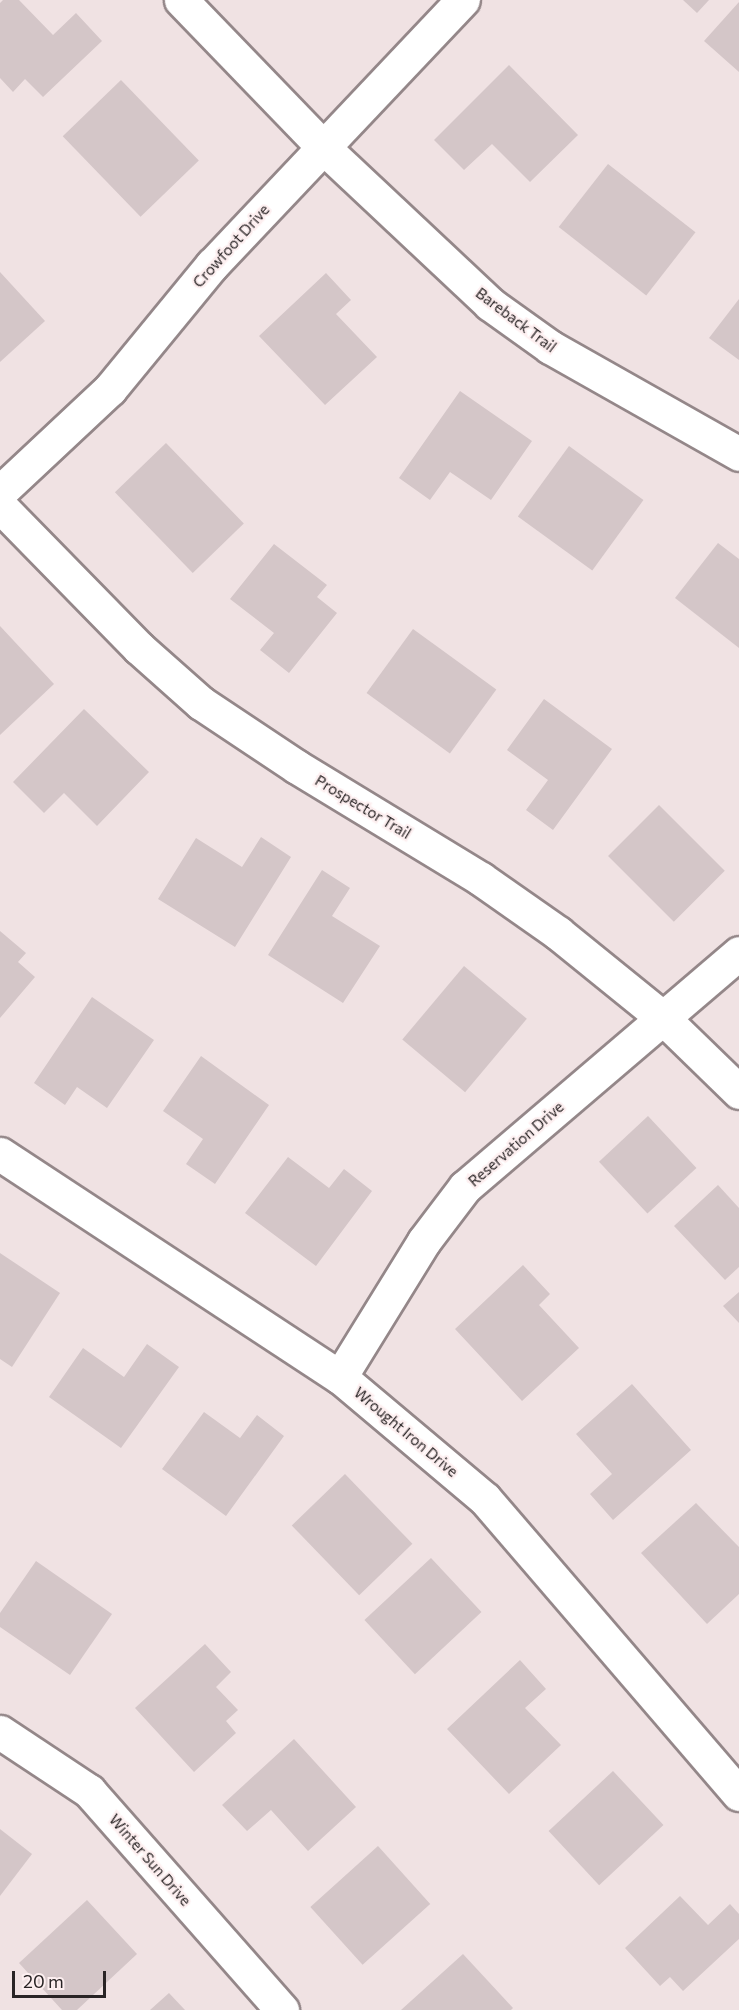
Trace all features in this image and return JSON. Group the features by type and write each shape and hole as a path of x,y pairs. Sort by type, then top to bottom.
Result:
{"street":[{"name":"Bareback Trail","path":"181,0 323,147 490,304 550,347 739,454"},
{"name":"Crowfoot Drive","path":"0,492 110,389 212,264 463,0"},
{"name":"Prospector Trail","path":"0,506 139,648 201,703 297,767 481,879 558,933 663,1018 739,1092"},
{"name":"Reservation Drive","path":"340,1377 424,1241 465,1187 739,953"},
{"name":"Wrought Iron Drive","path":"0,1154 340,1377 485,1499 739,1794"},
{"name":"Winter Sun Drive","path":"0,1732 89,1791 282,2010"}],"building":[{"path":"3,0 19,0 53,35 76,13 102,41 43,97 25,79 13,92 0,78 0,3"},
{"path":"683,0 709,0 697,13"},
{"path":"739,2 739,72 704,41"},
{"path":"509,65 578,135 530,182 492,144 464,170 434,140"},
{"path":"121,80 199,161 141,217 63,136"},
{"path":"608,164 695,232 646,295 559,227"},
{"path":"0,272 45,321 0,362"},
{"path":"326,273 351,300 336,314 377,357 325,405 259,336"},
{"path":"739,299 739,360 709,338"},
{"path":"460,391 532,441 491,500 450,472 430,500 399,478"},
{"path":"166,443 244,524 193,573 115,492"},
{"path":"569,446 643,500 592,570 518,516"},
{"path":"718,543 739,559 739,648 675,598"},
{"path":"274,544 327,585 317,597 337,613 289,673 260,650 274,633 230,599"},
{"path":"0,626 54,684 0,735"},
{"path":"413,629 496,690 450,753 367,693"},
{"path":"544,699 612,749 553,830 526,810 548,780 507,750"},
{"path":"84,709 149,772 97,826 64,793 44,813 13,782"},
{"path":"659,805 725,871 674,922 608,856"},
{"path":"261,837 291,857 235,947 158,899 196,838 242,867"},
{"path":"322,870 350,888 332,916 380,946 343,1003 268,955"},
{"path":"0,931 26,953 18,962 35,977 0,1018"},
{"path":"464,966 527,1019 465,1092 402,1040"},
{"path":"92,997 154,1040 107,1108 77,1087 65,1105 34,1083"},
{"path":"201,1056 269,1105 215,1184 186,1164 203,1139 163,1111"},
{"path":"648,1116 696,1168 647,1214 599,1162"},
{"path":"288,1157 329,1188 344,1169 372,1191 316,1266 245,1213"},
{"path":"718,1185 739,1208 739,1267 725,1280 674,1226"},
{"path":"0,1253 60,1293 12,1367 0,1359"},
{"path":"523,1265 550,1294 539,1305 579,1348 522,1401 455,1329"},
{"path":"739,1292 739,1323 723,1306"},
{"path":"147,1344 179,1367 121,1448 49,1397 83,1348 124,1377"},
{"path":"632,1384 691,1450 613,1520 590,1494 612,1474 576,1434"},
{"path":"204,1412 240,1438 257,1415 284,1436 226,1516 162,1469"},
{"path":"345,1474 412,1544 359,1595 292,1525"},
{"path":"696,1503 739,1547 739,1594 707,1624 641,1553"},
{"path":"431,1558 481,1612 415,1674 364,1620"},
{"path":"36,1561 112,1614 70,1675 0,1627 0,1613"},
{"path":"205,1644 231,1672 216,1687 238,1710 226,1721 236,1733 194,1772 135,1708"},
{"path":"520,1660 546,1689 525,1708 561,1745 509,1794 447,1729"},
{"path":"294,1739 356,1807 308,1851 271,1810 247,1831 222,1805"},
{"path":"613,1771 663,1825 599,1885 549,1831"},
{"path":"0,1829 32,1854 0,1896"},
{"path":"378,1846 430,1904 363,1965 310,1907"},
{"path":"680,1896 708,1925 730,1904 739,1914 739,1939 683,1991 670,1977 660,1986 625,1948"},
{"path":"87,1900 137,1954 77,2010 62,2010 19,1963"},
{"path":"463,1954 513,2008 511,2010 401,2010"},
{"path":"169,1993 185,2010 150,2010"}]}
